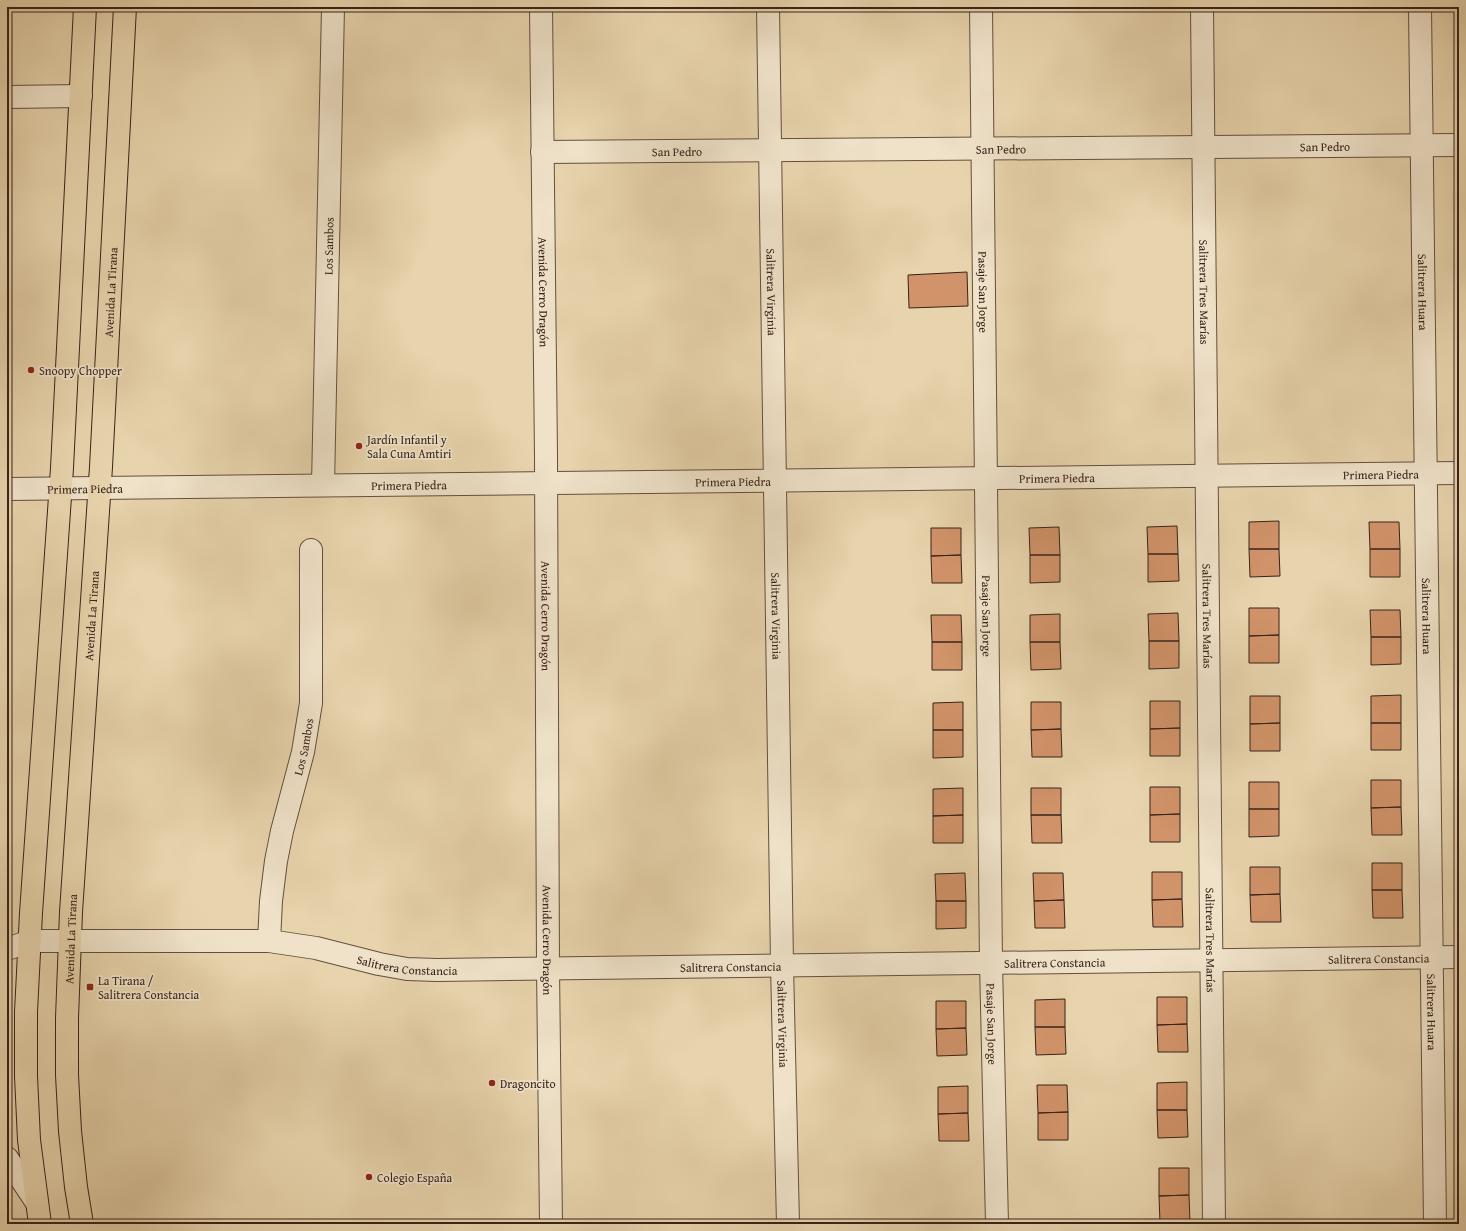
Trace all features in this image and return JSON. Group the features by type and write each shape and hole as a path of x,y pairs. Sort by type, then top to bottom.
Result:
{"highway":[{"path":"38,1214 29,1140 26,1076 26,1012 60,488 85,7"},
{"name":"Avenida La Tirana","path":"82,1224 76,1187 70,1131 66,1075 66,1018 100,488 125,7"}],"street":[{"name":"Los Sambos","path":"323,485 333,7"},
{"name":"Avenida Cerro Dragón","path":"541,7 551,1224"},
{"name":"Salitrera Virginia","path":"768,7 782,965 788,1224"},
{"name":"Pasaje San Jorge","path":"981,7 991,963 997,1224"},
{"name":"Salitrera Tres Marías","path":"1202,7 1214,1224"},
{"name":"Salitrera Huara","path":"1420,7 1435,1224"},
{"path":"7,97 81,96"},
{"name":"San Pedro","path":"542,152 1459,146"},
{"name":"Primera Piedra","path":"7,489 1459,473"},
{"name":"Los Sambos","path":"269,941 271,901 276,862 282,831 303,752 311,703 311,550"},
{"name":"Salitrera Constancia","path":"7,949 30,941 269,941 316,948 379,964 407,969 437,970 1459,957"},
{"path":"7,1158 38,1214"}],"building":[{"path":"967,272 968,306 909,308 908,275"},
{"path":"1279,521 1279,549 1249,549 1249,522"},
{"path":"1369,522 1399,522 1400,549 1370,549"},
{"path":"1177,526 1178,554 1148,554 1147,527"},
{"path":"1059,527 1060,555 1030,555 1029,528"},
{"path":"931,528 961,528 961,555 931,556"},
{"path":"1249,549 1279,549 1280,576 1250,577"},
{"path":"1370,549 1400,549 1400,577 1370,577"},
{"path":"1148,554 1178,554 1179,581 1148,582"},
{"path":"961,555 962,583 932,583 931,556"},
{"path":"1030,555 1060,555 1060,582 1030,583"},
{"path":"1249,608 1279,608 1279,635 1249,636"},
{"path":"1370,610 1400,610 1401,637 1371,637"},
{"path":"1178,613 1179,641 1149,641 1148,614"},
{"path":"1060,614 1060,642 1030,642 1030,615"},
{"path":"931,615 961,615 962,642 932,642"},
{"path":"1279,635 1279,663 1249,663 1249,636"},
{"path":"1371,637 1401,637 1401,664 1371,665"},
{"path":"1149,641 1179,641 1179,668 1149,669"},
{"path":"932,642 962,642 962,670 932,670"},
{"path":"1030,642 1060,642 1061,669 1031,670"},
{"path":"1401,695 1401,723 1371,723 1371,696"},
{"path":"1250,696 1280,696 1280,723 1250,724"},
{"path":"1150,701 1180,701 1180,728 1150,729"},
{"path":"963,702 963,730 933,730 933,703"},
{"path":"1031,702 1061,702 1061,729 1031,730"},
{"path":"1280,723 1280,751 1250,751 1250,724"},
{"path":"1371,723 1401,723 1401,750 1371,750"},
{"path":"1180,728 1180,756 1150,756 1150,729"},
{"path":"1061,729 1062,757 1032,757 1031,730"},
{"path":"933,730 963,730 963,757 933,758"},
{"path":"1371,780 1401,780 1401,807 1371,808"},
{"path":"1249,782 1279,782 1279,809 1249,809"},
{"path":"1150,787 1180,787 1180,814 1150,815"},
{"path":"963,788 963,815 933,816 933,789"},
{"path":"1031,788 1061,788 1061,815 1031,815"},
{"path":"1401,807 1402,835 1372,835 1371,808"},
{"path":"1249,809 1279,809 1279,836 1249,837"},
{"path":"1180,814 1180,842 1150,842 1150,815"},
{"path":"963,815 963,843 933,843 933,816"},
{"path":"1031,815 1061,815 1062,843 1032,843"},
{"path":"1372,863 1402,863 1402,890 1372,890"},
{"path":"1250,867 1280,867 1280,894 1250,895"},
{"path":"1152,872 1182,872 1182,899 1152,900"},
{"path":"965,873 966,901 936,901 935,874"},
{"path":"1033,873 1063,873 1064,900 1034,901"},
{"path":"1372,890 1402,890 1403,918 1373,918"},
{"path":"1280,894 1281,922 1251,922 1250,895"},
{"path":"1182,899 1183,927 1153,927 1152,900"},
{"path":"1064,900 1065,928 1035,928 1034,901"},
{"path":"936,901 966,901 966,928 936,929"},
{"path":"1157,997 1187,997 1187,1024 1157,1025"},
{"path":"1065,999 1065,1027 1035,1027 1035,1000"},
{"path":"936,1001 966,1001 966,1028 936,1029"},
{"path":"1187,1024 1188,1052 1158,1052 1157,1025"},
{"path":"1035,1027 1065,1027 1066,1054 1036,1055"},
{"path":"966,1028 967,1055 937,1056 936,1029"},
{"path":"1187,1082 1187,1110 1157,1110 1157,1083"},
{"path":"1037,1085 1067,1085 1068,1112 1038,1113"},
{"path":"968,1086 968,1113 938,1114 938,1087"},
{"path":"1157,1110 1187,1110 1188,1137 1158,1138"},
{"path":"1068,1112 1068,1140 1038,1140 1038,1113"},
{"path":"968,1113 969,1141 939,1141 938,1114"},
{"path":"1159,1168 1189,1168 1189,1195 1159,1196"},
{"path":"1189,1195 1190,1223 1160,1223 1159,1196"}],"place":[{"name":"Snoopy Chopper","path":"31,370"},
{"name":"Jardín Infantil y Sala Cuna Amtiri","path":"359,446"},
{"name":"La Tirana / Salitrera Constancia","path":"90,987"},
{"name":"Dragoncito","path":"492,1083"},
{"name":"Colegio España","path":"369,1177"}]}
